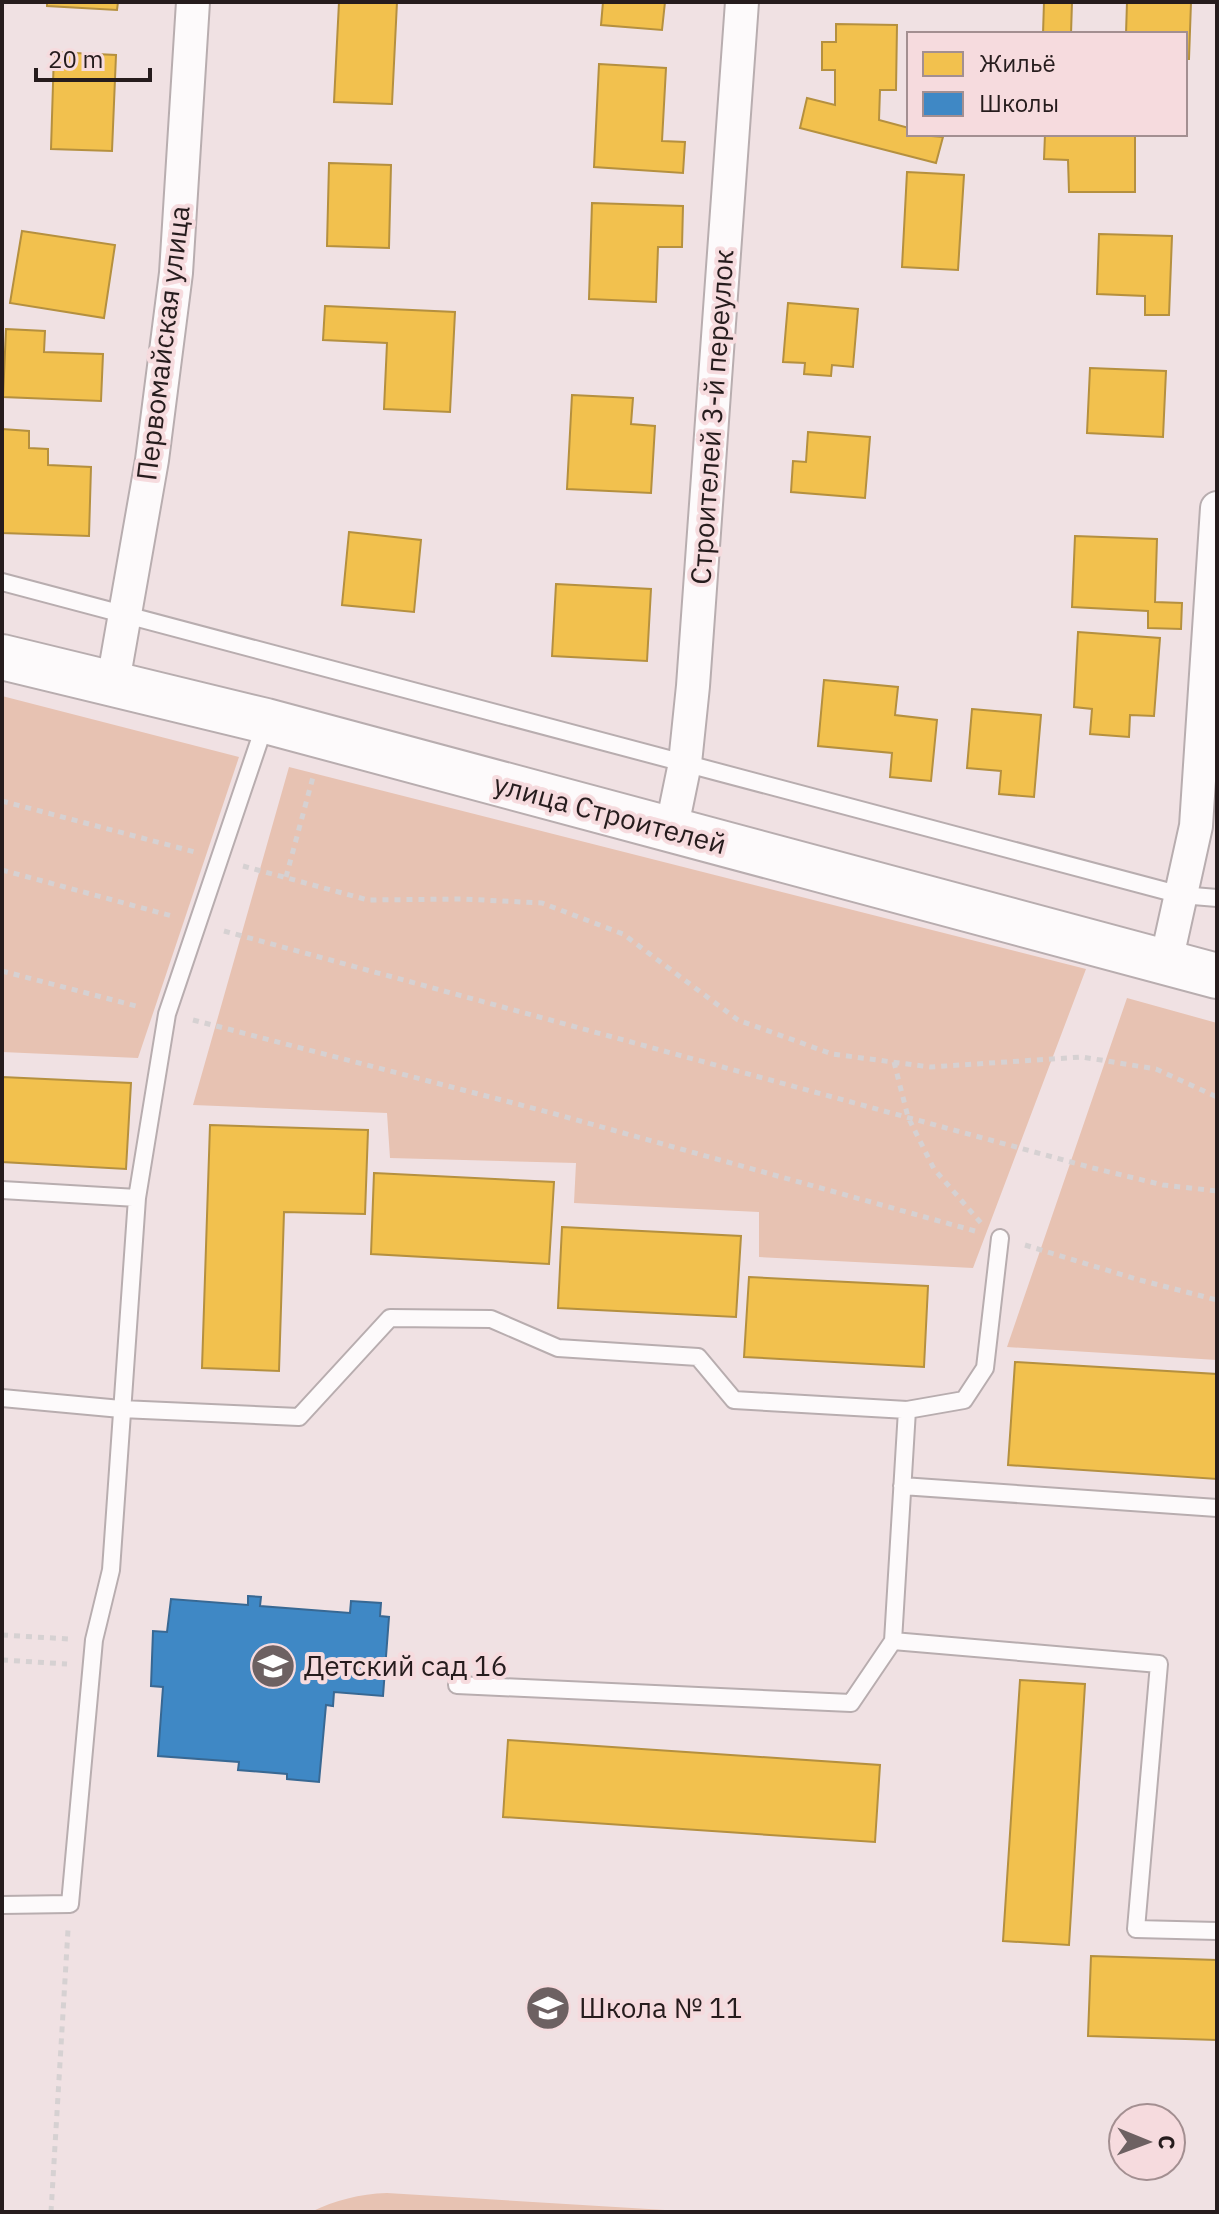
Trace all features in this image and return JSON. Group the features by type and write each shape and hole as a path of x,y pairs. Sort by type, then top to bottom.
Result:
{"street":[{"name":"Первомайская улица","path":"113,682 152,460 176,273 193,2"},
{"name":"Строителей 3-й переулок","path":"671,831 685,763 694,670 742,2"},
{"path":"1166,962 1196,826 1217,508"},
{"name":"улица Строителей","path":"2,657 266,721 1217,976"}],"lane":[{"path":"2,582 1181,895 1217,898"},
{"path":"2,1905 70,1904 94,1640 111,1570 137,1198 167,1014 266,721"},
{"path":"2,1190 137,1198"},
{"path":"2,1398 121,1409 299,1417 390,1318 491,1319 558,1348 698,1357 734,1400 907,1410 964,1400 985,1368 1000,1238"},
{"path":"457,1685 851,1703 893,1641 907,1410"},
{"path":"902,1486 1217,1508"},
{"path":"893,1641 1159,1664 1136,1929 1217,1931"}],"path":[{"path":"286,877 313,777"},
{"path":"2,801 368,900 463,899 542,903 623,934 738,1020 832,1054 930,1067 1082,1057 1156,1069 1217,1097"},
{"path":"2,870 1093,1168 1163,1185 1217,1191"},
{"path":"2,971 548,1112 1217,1300"},
{"path":"894,1062 908,1117 934,1169 979,1222 1000,1238"},
{"path":"2,1635 94,1640"},
{"path":"2,1660 92,1665"},
{"path":"51,2212 70,1904"}],"shaded area":[{"path":"2,696 239,757 138,1058 2,1052"},
{"path":"289,767 1086,969 973,1268 759,1257 759,1212 574,1203 576,1163 390,1158 387,1113 193,1105"},
{"path":"1127,998 1217,1023 1217,1360 1007,1347"},
{"path":"387,2193 698,2212 311,2212 348,2198"}],"building: Жильё":[{"path":"47,2 118,2 117,10 47,6"},
{"path":"339,2 397,2 392,104 334,102"},
{"path":"603,2 665,2 662,30 601,25"},
{"path":"1044,2 1072,2 1071,32 1043,32"},
{"path":"1127,2 1191,2 1189,59 1187,32 1126,32"},
{"path":"836,24 897,25 896,90 880,90 879,120 907,127 907,136 943,137 936,163 800,128 807,98 835,105 835,70 822,70 822,42 836,42"},
{"path":"54,52 116,55 112,151 51,149"},
{"path":"599,64 666,68 662,141 685,142 683,173 594,167"},
{"path":"1045,136 1135,136 1135,192 1069,192 1068,160 1044,159"},
{"path":"329,163 391,165 389,248 327,246"},
{"path":"907,172 964,175 958,270 902,267"},
{"path":"592,203 683,206 682,247 658,247 656,302 589,299"},
{"path":"22,231 115,245 104,318 10,303"},
{"path":"1099,234 1172,236 1169,315 1145,315 1145,296 1097,294"},
{"path":"788,303 858,309 853,367 832,365 831,376 804,374 805,363 783,362"},
{"path":"325,306 455,312 450,412 384,409 387,343 323,340"},
{"path":"6,329 45,331 44,352 103,354 101,401 3,397"},
{"path":"1090,368 1166,371 1163,437 1087,433"},
{"path":"572,395 633,398 631,424 655,426 651,493 567,489"},
{"path":"2,429 29,431 29,448 48,449 48,465 91,467 89,536 2,533"},
{"path":"808,432 870,437 865,498 791,492 793,461 806,462"},
{"path":"349,532 421,540 414,612 342,605"},
{"path":"1075,536 1157,539 1155,602 1182,603 1181,629 1148,628 1148,611 1072,607"},
{"path":"556,584 651,589 647,661 552,656"},
{"path":"1078,632 1160,638 1154,716 1130,715 1129,737 1090,734 1092,709 1074,707"},
{"path":"824,680 898,687 895,715 937,720 931,781 890,777 892,753 818,746"},
{"path":"972,709 1041,715 1034,797 999,794 1001,771 967,768"},
{"path":"2,1077 131,1083 126,1169 2,1162"},
{"path":"210,1125 368,1130 365,1214 284,1212 279,1371 202,1368"},
{"path":"374,1173 554,1182 549,1264 371,1254"},
{"path":"562,1227 741,1236 736,1317 558,1308"},
{"path":"749,1277 928,1286 924,1367 744,1357"},
{"path":"1015,1362 1217,1374 1217,1479 1008,1465"},
{"path":"1020,1680 1085,1684 1069,1945 1003,1941"},
{"path":"508,1740 880,1765 875,1842 503,1817"},
{"path":"1091,1956 1217,1960 1217,2040 1088,2036"}],"building: Школы":[{"path":"248,1596 261,1597 260,1606 350,1613 351,1601 381,1603 380,1616 389,1617 383,1696 334,1692 333,1706 326,1705 319,1782 287,1779 287,1774 238,1770 239,1762 158,1756 163,1687 151,1686 153,1631 167,1632 171,1599 248,1605"}],"place":[{"name":"Детский сад 16","path":"273,1666"},
{"name":"Школа № 11","path":"548,2008"}]}
